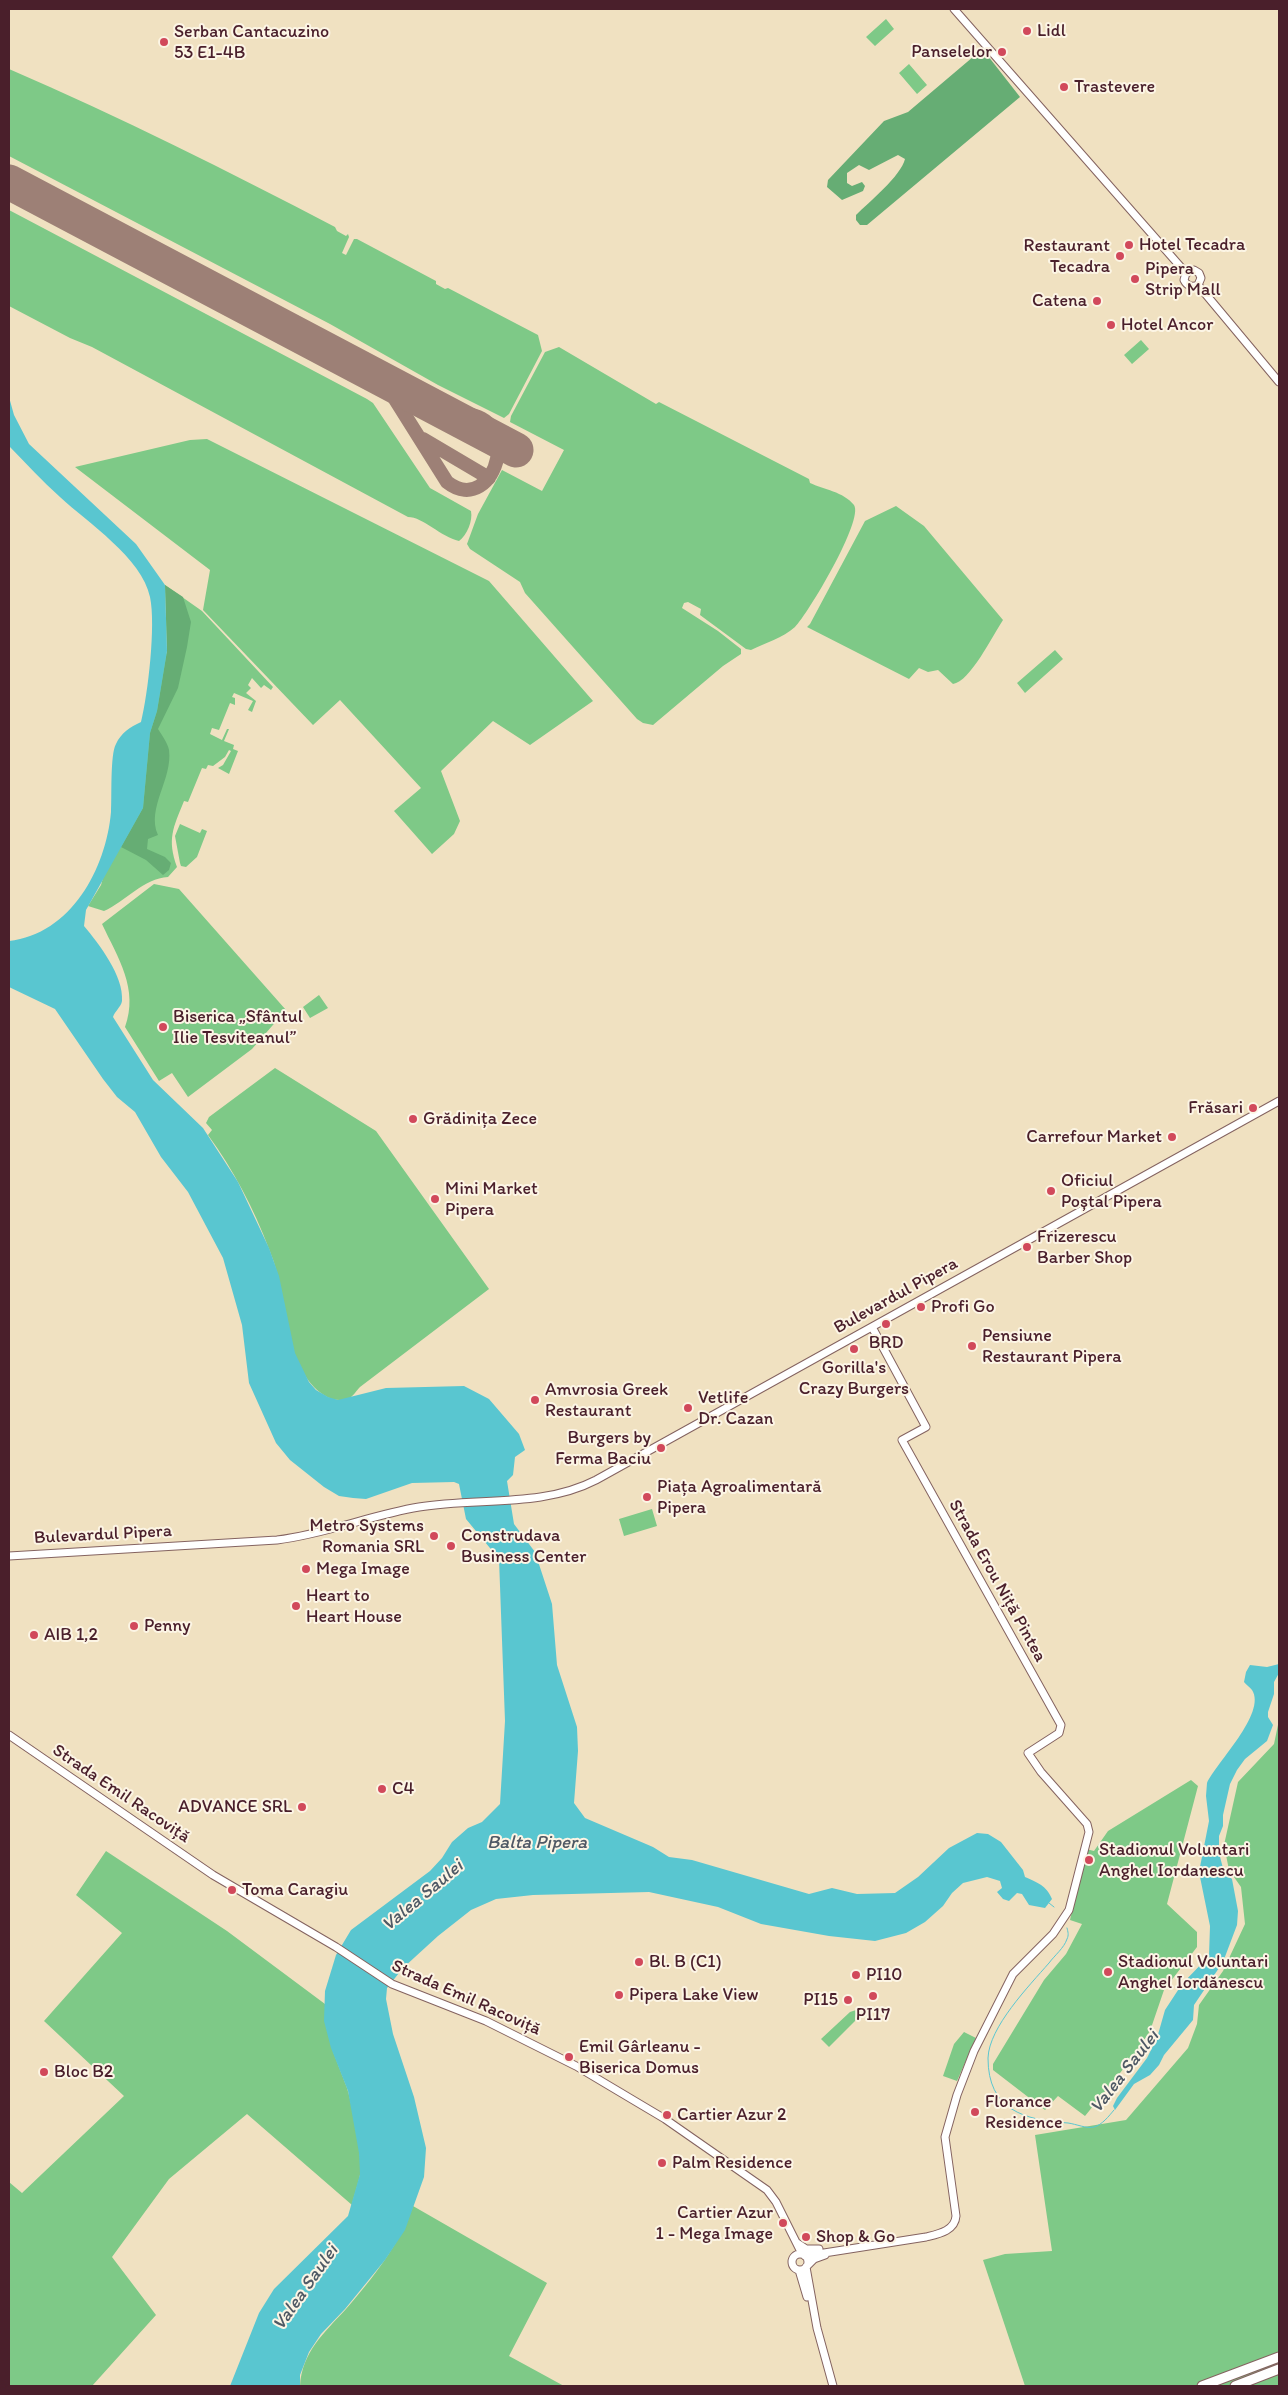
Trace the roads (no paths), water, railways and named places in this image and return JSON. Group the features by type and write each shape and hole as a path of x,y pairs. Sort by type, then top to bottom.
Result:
{"highway":[{"path":"1202,2386 1279,2356"},
{"path":"1235,2386 1279,2369"},
{"path":"1240,2386 1254,2379"}],"street":[{"path":"954,9 1186,273"},
{"path":"1194,270 1199,272 1201,278 1198,285 1192,287 1187,285 1184,280 1186,273 1194,270"},
{"path":"1198,285 1279,382"},
{"name":"Bulevardul Pipera","path":"9,1556 298,1537 385,1513 420,1507 557,1495 586,1485 1279,1101"},
{"name":"Strada Erou Niță Pintea","path":"864,2247 943,2233 956,2221 945,2137 957,2095 974,2051 1013,1974 1058,1928 1069,1910 1089,1832 1086,1824 1041,1772 1028,1753 1059,1733 1061,1725 902,1440 926,1427 872,1327"},
{"name":"Strada Emil Racoviță","path":"9,1735 213,1875 336,1947 392,1984 486,2021 576,2066 651,2110 767,2190 776,2202 801,2255 817,2328 833,2386"},
{"path":"794,2240 810,2249 860,2244 864,2247"},
{"path":"801,2255 864,2247"},
{"path":"804,2268 820,2257 857,2251 864,2247"},
{"name":"Strada Emil Racoviță","path":"801,2255 792,2264 804,2268"}],"water":[{"name":"Balta Pipera","path":"9,397 14,415 29,444 136,544 165,585 167,651 157,711 150,733 143,808 86,910 84,926 97,942 119,981 122,1001 113,1017 153,1080 203,1128 238,1182 269,1248 279,1276 295,1353 309,1382 316,1390 338,1400 386,1388 464,1386 489,1399 519,1434 525,1450 515,1457 513,1475 507,1481 514,1524 535,1552 552,1604 557,1665 577,1727 578,1751 574,1803 585,1818 653,1847 669,1857 692,1860 809,1894 832,1888 857,1894 895,1893 918,1877 949,1848 977,1833 988,1834 1001,1842 1023,1870 1025,1877 1044,1887 1052,1899 1045,1908 1029,1905 1022,1894 1017,1893 1009,1901 1003,1899 997,1892 1002,1888 1000,1881 987,1877 963,1883 952,1893 943,1906 925,1922 906,1933 875,1941 829,1936 761,1924 718,1907 649,1892 533,1895 496,1899 471,1910 438,1936 403,1968 387,1988 386,1999 393,2034 414,2097 426,2148 424,2177 405,2230 385,2260 345,2309 321,2334 309,2352 300,2375 300,2386 230,2386 259,2313 274,2289 348,2216 360,2174 359,2153 348,2091 331,2048 324,2021 325,1991 336,1955 351,1930 430,1871 442,1858 452,1842 468,1828 482,1822 500,1804 505,1721 499,1559 466,1519 459,1484 454,1482 412,1483 366,1499 353,1498 339,1496 324,1487 290,1460 276,1443 249,1383 242,1325 223,1258 188,1192 161,1157 135,1112 117,1097 103,1079 55,1009 9,987 9,941 31,936 50,926 67,912 93,876 102,855 108,834 111,812 114,749 123,734 141,722 149,678 152,609 145,583 125,555 53,491 9,446"},
{"path":"1279,1664 1279,1673 1274,1682 1274,1694 1268,1712 1268,1717 1273,1725 1267,1741 1245,1759 1230,1784 1223,1815 1223,1826 1219,1836 1219,1853 1224,1872 1232,1879 1238,1911 1237,1925 1223,1962 1194,2005 1193,2020 1164,2055 1159,2065 1150,2075 1134,2084 1115,2110 1113,2106 1117,2098 1147,2058 1157,2038 1165,2010 1182,1984 1209,1956 1210,1926 1199,1872 1209,1821 1206,1796 1207,1783 1247,1724 1253,1711 1255,1700 1252,1690 1244,1682 1250,1665 1267,1667"}],"waterway":[{"name":"Valea Saulei","path":"1049,1903 1054,1907"},
{"name":"Valea Saulei","path":"1067,1928 1068,1936 1064,1945 1011,2007 995,2033 988,2058 990,2076 994,2090 1002,2101 1023,2115 1037,2119 1091,2127 1103,2122 1114,2110"}],"place":[{"name":"Lidl","path":"1027,31"},
{"name":"Serban Cantacuzino 53 E1-4B","path":"164,42"},
{"name":"Panselelor","path":"1002,52"},
{"name":"Trastevere","path":"1064,87"},
{"name":"Hotel Tecadra","path":"1129,245"},
{"name":"Restaurant Tecadra","path":"1120,256"},
{"name":"Pipera Strip Mall","path":"1135,279"},
{"name":"Catena","path":"1097,301"},
{"name":"Hotel Ancor","path":"1111,325"},
{"name":"Biserica „Sfântul Ilie Tesviteanul”","path":"163,1027"},
{"name":"Frăsari","path":"1253,1108"},
{"name":"Grădinița Zece","path":"413,1119"},
{"name":"Carrefour Market","path":"1172,1137"},
{"name":"Oficiul Poștal Pipera","path":"1051,1191"},
{"name":"Mini Market Pipera","path":"435,1199"},
{"name":"Frizerescu Barber Shop","path":"1027,1247"},
{"name":"Profi Go","path":"921,1307"},
{"name":"BRD","path":"886,1324"},
{"name":"Pensiune Restaurant Pipera","path":"972,1346"},
{"name":"Gorilla's Crazy Burgers","path":"854,1349"},
{"name":"Amvrosia Greek Restaurant","path":"535,1400"},
{"name":"Vetlife Dr. Cazan","path":"688,1408"},
{"name":"Burgers by Ferma Baciu","path":"661,1448"},
{"name":"Piața Agroalimentară Pipera","path":"647,1497"},
{"name":"Metro Systems Romania SRL","path":"434,1536"},
{"name":"Construdava Business Center","path":"451,1546"},
{"name":"Mega Image","path":"306,1569"},
{"name":"Heart to Heart House","path":"296,1606"},
{"name":"Penny","path":"134,1626"},
{"name":"AIB 1,2","path":"34,1635"},
{"name":"C4","path":"382,1789"},
{"name":"ADVANCE SRL","path":"302,1807"},
{"name":"Stadionul Voluntari Anghel Iordanescu","path":"1089,1860"},
{"name":"Toma Caragiu","path":"232,1890"},
{"name":"Bl. B (C1)","path":"639,1962"},
{"name":"Stadionul Voluntari Anghel Iordănescu","path":"1108,1972"},
{"name":"PI10","path":"856,1975"},
{"name":"Pipera Lake View","path":"619,1995"},
{"name":"PI17","path":"873,1996"},
{"name":"PI15","path":"848,2000"},
{"name":"Emil Gârleanu - Biserica Domus","path":"569,2057"},
{"name":"Bloc B2","path":"44,2072"},
{"name":"Florance Residence","path":"975,2112"},
{"name":"Cartier Azur 2","path":"667,2115"},
{"name":"Palm Residence","path":"662,2163"},
{"name":"Cartier Azur 1 - Mega Image","path":"783,2223"},
{"name":"Shop & Go","path":"806,2237"}]}
